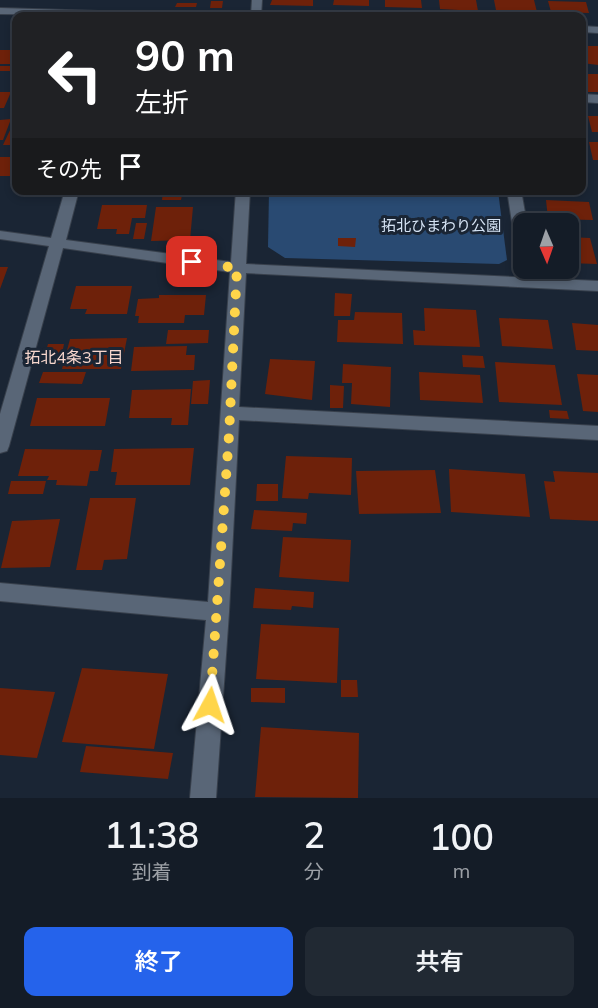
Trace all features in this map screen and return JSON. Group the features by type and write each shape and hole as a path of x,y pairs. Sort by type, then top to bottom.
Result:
{"street":[{"path":"0,11 24,12"},
{"path":"0,446 71,195"},
{"path":"203,798 218,612 243,195"},
{"path":"515,195 518,213"},
{"path":"0,235 237,268 513,276"},
{"path":"549,279 598,286"},
{"path":"231,413 598,433"},
{"path":"0,592 218,612"}],"green space":[{"name":"拓北ひまわり公園","path":"269,195 499,195 507,260 499,264 285,258 268,247"}],"building":[{"path":"272,0 313,0 313,6 270,5"},
{"path":"334,0 369,0 369,6 333,5"},
{"path":"385,0 421,0 422,8 385,7"},
{"path":"439,0 476,0 478,11 440,9"},
{"path":"494,0 534,0 537,12 496,10"},
{"path":"211,1 223,1 222,8 210,8"},
{"path":"548,1 586,2 589,13 586,12 551,12"},
{"path":"177,3 197,3 196,7 175,7"},
{"path":"586,46 598,46 598,65 586,64"},
{"path":"0,50 12,50 12,64 0,64"},
{"path":"0,66 12,66 12,71 0,71"},
{"path":"586,74 598,74 598,92 586,92"},
{"path":"0,92 11,92 4,108 0,108"},
{"path":"588,116 598,116 598,132 592,132"},
{"path":"11,119 3,140 0,140 0,120"},
{"path":"12,126 12,145 3,145"},
{"path":"589,142 598,142 598,160 593,160"},
{"path":"0,157 12,157 12,176 0,176"},
{"path":"162,195 182,195 181,200 162,200"},
{"path":"546,200 589,202 593,220 579,220 579,213 547,213"},
{"path":"102,205 147,205 145,218 132,218 129,234 116,234 117,229 97,229"},
{"path":"156,207 193,207 190,240 151,241"},
{"path":"136,223 147,223 144,239 133,239"},
{"path":"338,238 356,238 355,247 338,246"},
{"path":"579,238 590,238 597,264 579,263"},
{"path":"0,267 8,267 0,289"},
{"path":"76,286 132,286 127,314 85,314 87,309 70,309"},
{"path":"335,293 352,294 350,316 334,316"},
{"path":"159,295 206,295 204,315 185,315 184,323 138,323 139,316 135,316 138,299 159,298"},
{"path":"424,308 476,310 480,347 414,345 413,330 425,331"},
{"path":"355,312 402,313 403,344 337,342 338,320 354,320"},
{"path":"499,318 548,320 553,349 502,346"},
{"path":"572,323 598,325 598,351 576,350"},
{"path":"168,330 209,330 208,343 166,344"},
{"path":"127,338 121,369 62,369 70,339"},
{"path":"48,344 64,344 60,364 42,364"},
{"path":"187,346 186,355 195,355 194,370 131,371 134,347"},
{"path":"462,355 483,356 485,368 463,367"},
{"path":"270,359 315,361 312,400 265,394"},
{"path":"495,362 555,365 562,405 499,402"},
{"path":"343,364 391,367 390,407 351,404 352,383 342,383"},
{"path":"43,372 86,372 82,384 39,383"},
{"path":"419,372 480,375 483,403 420,400"},
{"path":"577,374 598,375 598,412 583,411"},
{"path":"210,380 208,404 191,404 193,381"},
{"path":"330,385 344,386 343,408 330,408"},
{"path":"191,389 188,425 171,425 172,418 129,418 132,390"},
{"path":"37,398 110,398 105,426 30,426"},
{"path":"549,410 567,411 569,419 550,418"},
{"path":"194,448 190,485 115,485 117,472 111,472 114,449"},
{"path":"25,449 102,450 98,471 90,471 87,486 56,485 57,480 47,480 49,476 18,476"},
{"path":"286,456 352,458 351,495 309,493 308,499 282,498"},
{"path":"449,469 525,474 530,517 451,512"},
{"path":"435,470 441,513 359,514 356,471"},
{"path":"553,471 598,473 598,521 550,519 544,481 555,482"},
{"path":"11,481 46,481 43,494 8,494"},
{"path":"257,484 278,484 278,501 256,501"},
{"path":"90,498 136,498 127,559 104,560 102,570 76,570"},
{"path":"254,510 307,513 306,524 293,523 292,531 251,529"},
{"path":"60,519 50,567 1,568 12,521"},
{"path":"283,537 351,540 349,582 279,577"},
{"path":"255,588 314,592 313,608 292,606 291,610 253,608"},
{"path":"261,624 339,628 337,683 256,679"},
{"path":"82,668 168,674 154,749 62,742"},
{"path":"341,680 357,680 358,697 341,697"},
{"path":"0,688 55,692 37,758 0,755"},
{"path":"251,688 285,688 285,703 251,702"},
{"path":"261,727 359,733 358,798 255,797"},
{"path":"86,746 173,753 168,779 80,772"}],"district":[{"name":"拓北4条3丁目","path":"74,357"}],"route":[{"path":"192,262 237,268 229,435 210,705"}]}
